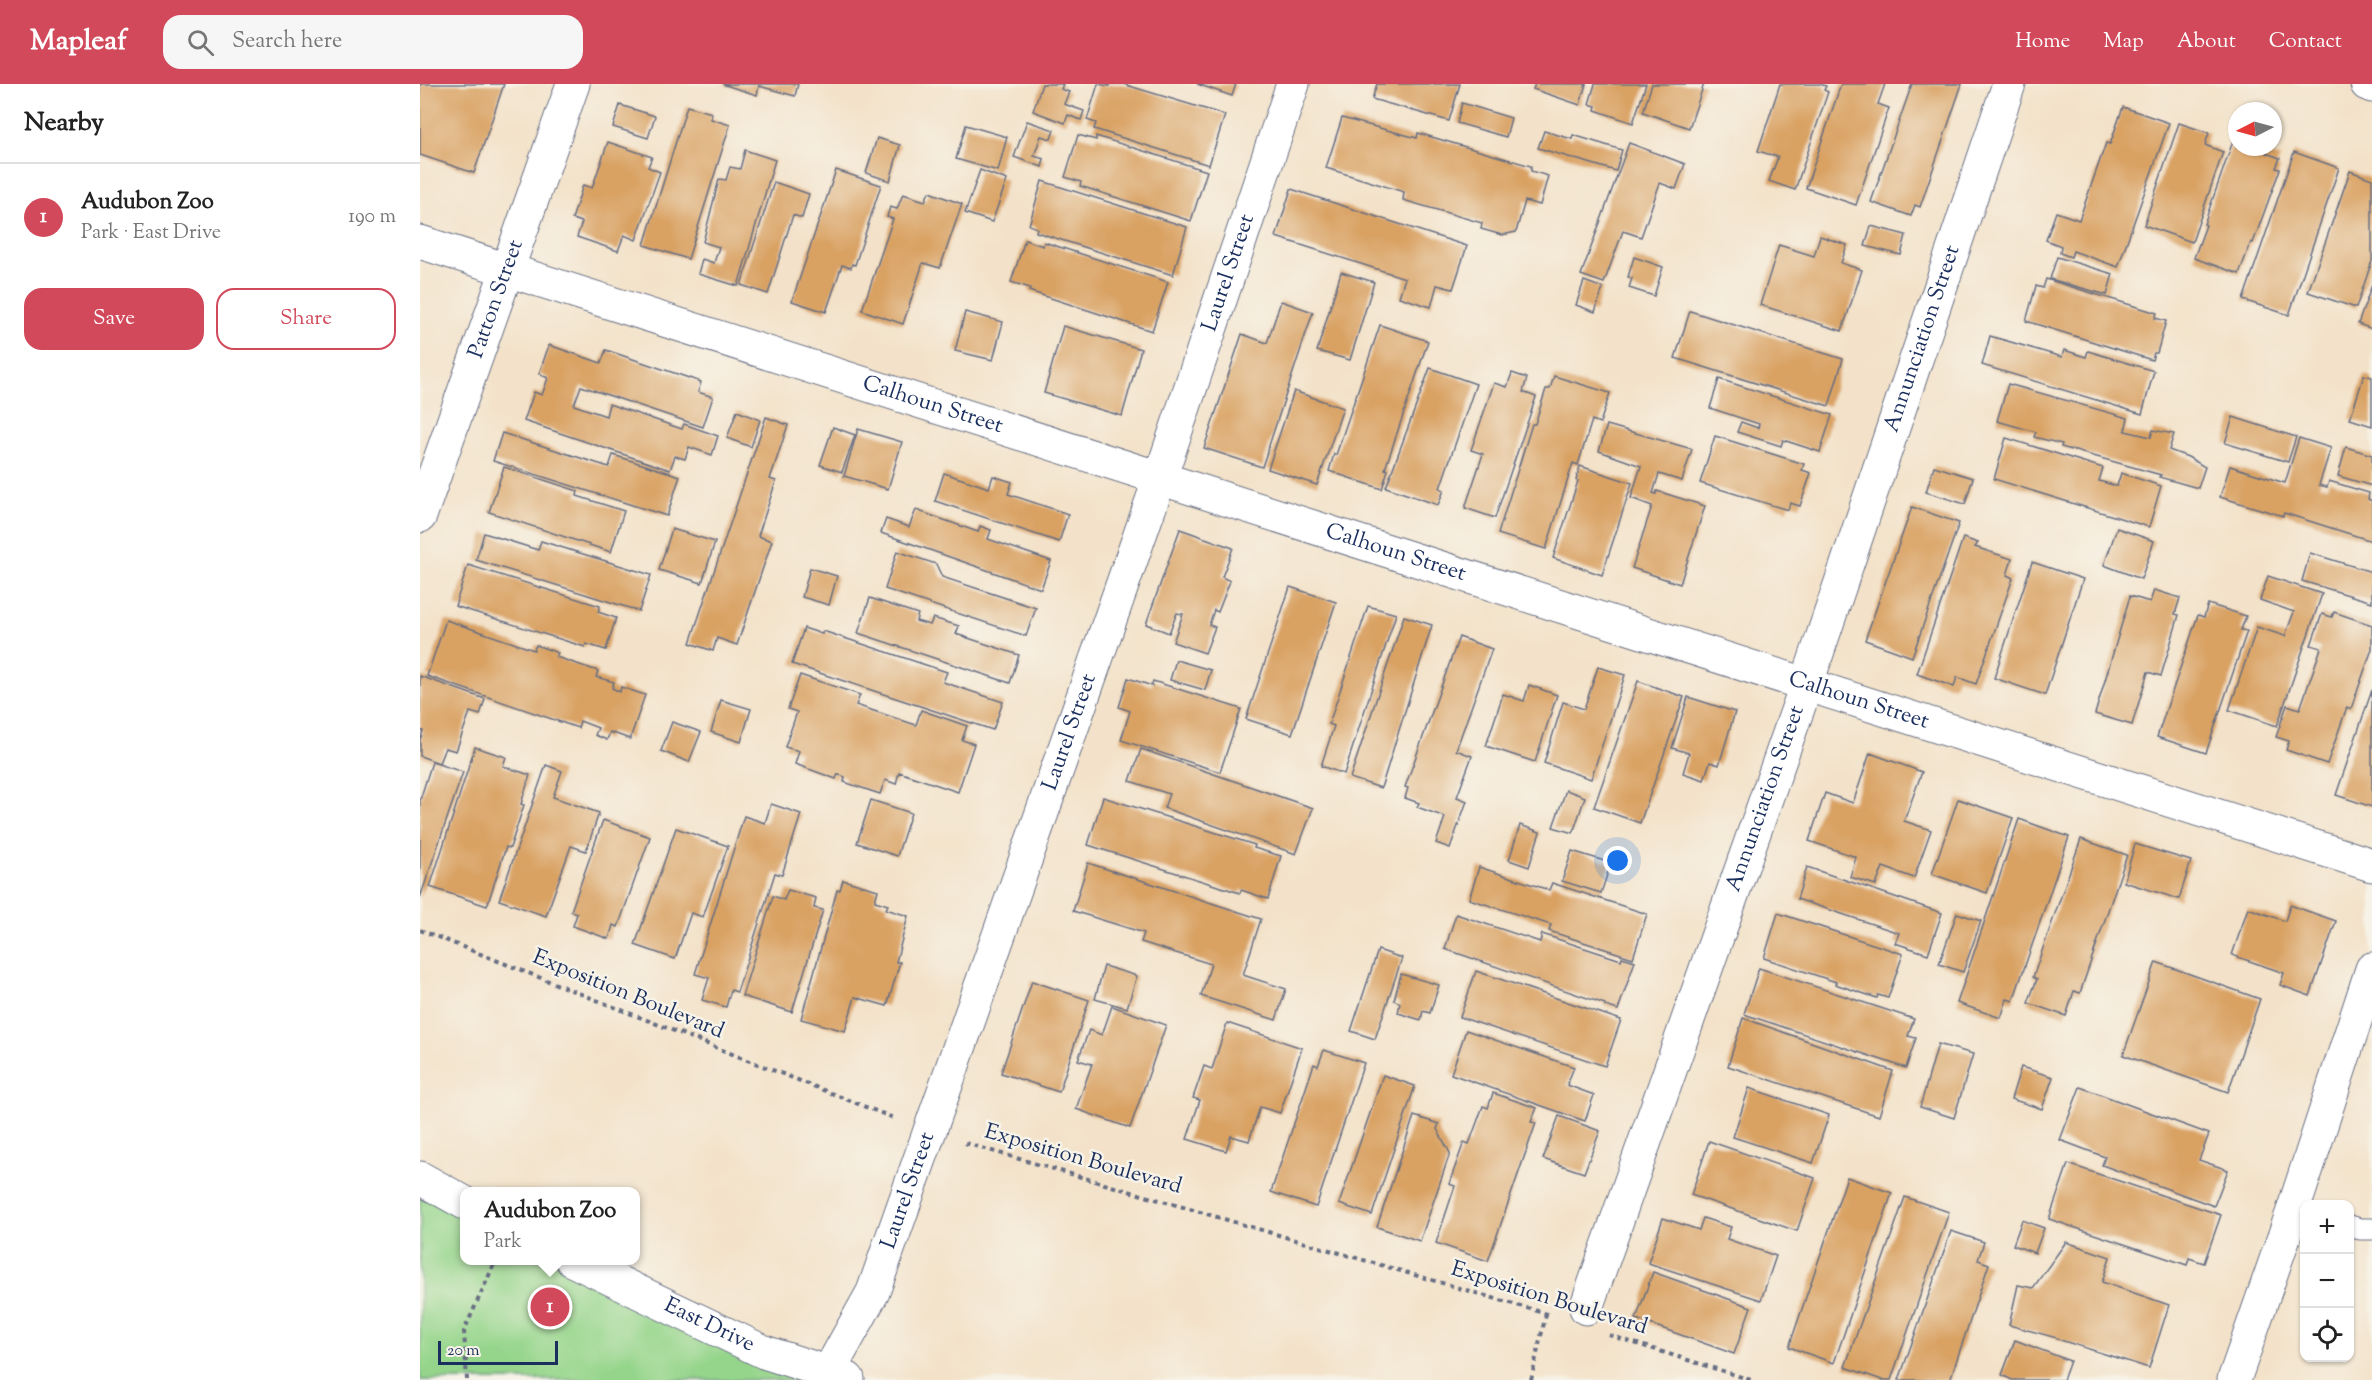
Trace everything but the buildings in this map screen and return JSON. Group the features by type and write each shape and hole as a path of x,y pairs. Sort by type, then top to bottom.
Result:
{"street":[{"name":"Patton Street","path":"420,516 573,84"},
{"name":"Laurel Street","path":"834,1378 873,1292 1160,478 1293,84"},
{"name":"Annunciation Street","path":"1594,1320 2009,84"},
{"path":"2367,84 2372,86"},
{"name":"Calhoun Street","path":"420,242 2372,865"},
{"path":"2234,1380 2299,1212 2372,969"},
{"path":"420,1178 460,1200"},
{"name":"East Drive","path":"582,1265 764,1352 834,1378"}],"lane":[{"path":"2354,1227 2372,1229"}],"path":[{"name":"Exposition Boulevard","path":"420,930 928,1132 1555,1317"},
{"path":"467,1380 464,1331 494,1265"},
{"path":"1531,1380 1546,1314"},
{"name":"Exposition Boulevard","path":"1594,1320 1751,1380"}],"green space":[{"path":"420,1187 460,1206 460,1265 584,1265 850,1380 420,1380"}],"place":[{"name":"Audubon Zoo","path":"550,1307"}]}
